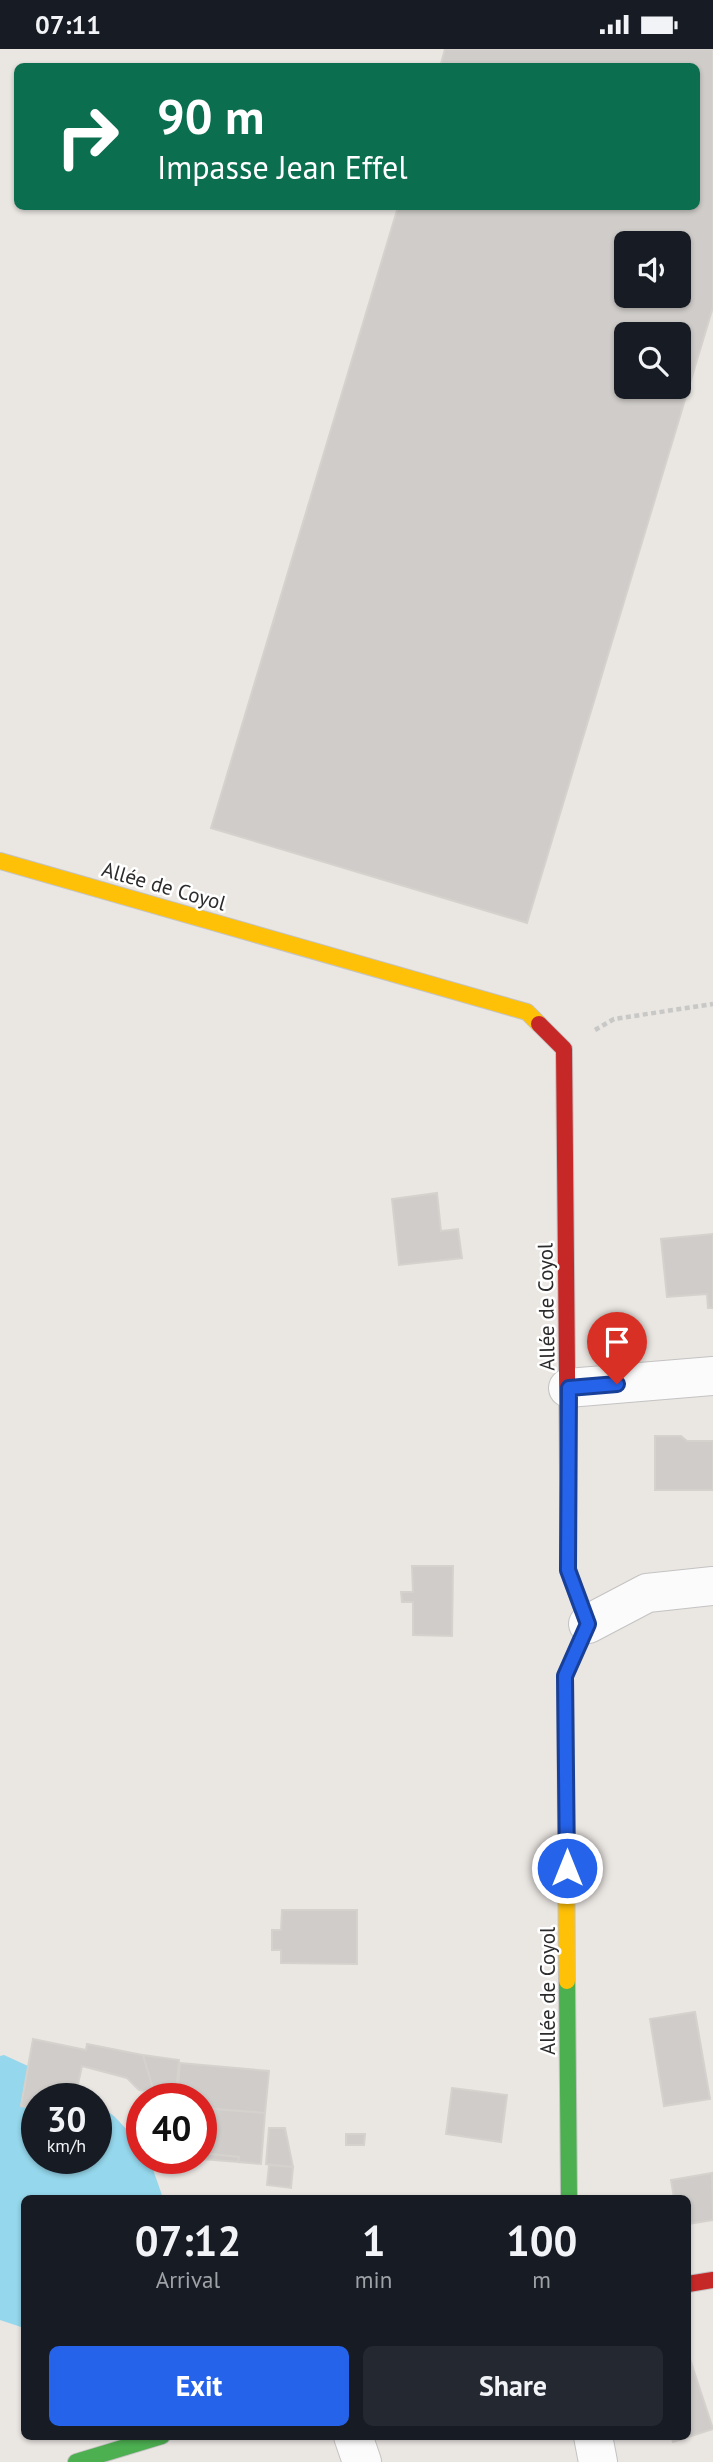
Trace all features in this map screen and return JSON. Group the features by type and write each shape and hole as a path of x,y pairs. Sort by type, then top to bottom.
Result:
{"street":[{"name":"Allée de Coyol","path":"0,861 527,1012 564,1049 569,1388 568,1570 588,1624 565,1676 569,2195"},
{"path":"569,1388 713,1376"},
{"path":"588,1624 647,1593 713,1586"},
{"path":"691,2284 713,2280"},
{"path":"76,2462 149,2440"},
{"path":"354,2440 362,2462"},
{"path":"594,2440 598,2462"}],"path":[{"path":"564,1049 614,1019 713,1004"}],"water":[{"path":"4,2055 28,2066 25,2083 21,2083 21,2174 112,2174 112,2115 126,2129 126,2174 155,2174 162,2195 21,2195 21,2327 0,2320 0,2056"}],"building":[{"path":"445,49 713,49 713,307 691,380 691,322 614,322 614,399 685,399 527,923 211,828 397,210 700,210 700,63 441,63"},
{"path":"437,1193 441,1231 458,1229 462,1258 399,1265 392,1199"},
{"path":"713,1234 713,1308 708,1308 707,1294 667,1297 661,1239"},
{"path":"655,1436 681,1436 687,1441 713,1441 713,1490 655,1490"},
{"path":"412,1566 453,1566 452,1636 413,1635 413,1602 402,1602 401,1592 413,1592"},
{"path":"282,1910 357,1910 357,1964 281,1963 281,1950 272,1950 272,1930 281,1930"},
{"path":"695,2012 710,2099 664,2106 650,2019"},
{"path":"33,2039 86,2050 87,2044 143,2055 151,2083 132,2083 127,2078 82,2066 78,2083 25,2083"},
{"path":"143,2055 179,2060 177,2083 151,2083"},
{"path":"180,2063 269,2071 265,2113 217,2109 217,2083 178,2083"},
{"path":"452,2088 507,2095 501,2142 446,2134"},
{"path":"217,2109 265,2113 261,2164 238,2162 239,2157 217,2155"},
{"path":"269,2128 285,2128 293,2167 266,2164"},
{"path":"346,2134 365,2134 364,2145 346,2145"},
{"path":"217,2155 239,2157 238,2162 217,2160"},
{"path":"269,2165 293,2167 291,2188 267,2185"},
{"path":"712,2173 713,2220 691,2224 691,2195 674,2195 671,2180"},
{"path":"691,2362 713,2429 691,2436"}],"traffic: fast":[{"path":"567,1981 569,2195"},
{"path":"76,2462 149,2440"}],"traffic: slow":[{"path":"0,861 527,1012 539,1024"},
{"path":"567,1981 565,1676 588,1624 568,1570 568,1478"}],"traffic: jam":[{"path":"539,1024 564,1049 568,1478"},
{"path":"691,2284 713,2280"}],"route":[{"path":"567,1868 565,1676 588,1624 568,1570 569,1388 617,1384"}]}
